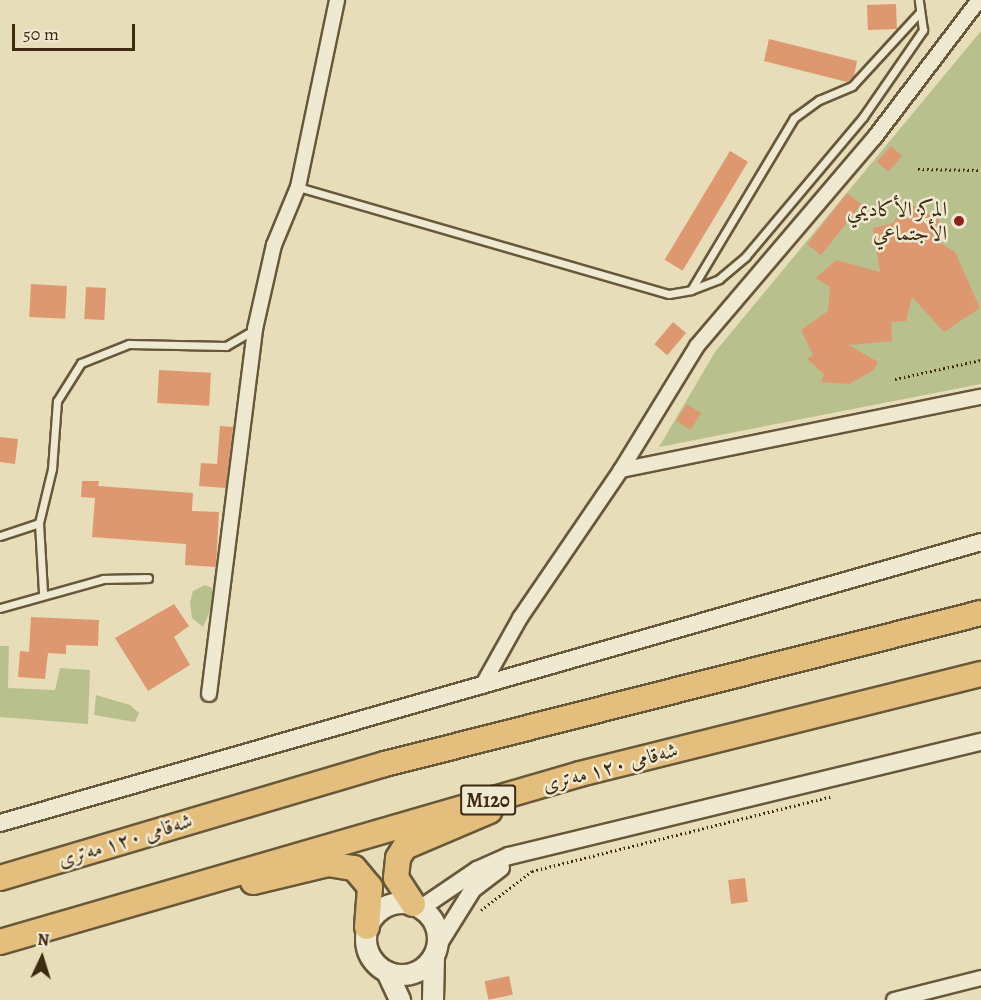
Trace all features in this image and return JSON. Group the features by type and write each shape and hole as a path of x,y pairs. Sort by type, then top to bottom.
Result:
{"highway":[{"name":"شەقامی ١٢٠ مەتری","path":"0,878 385,764 981,613"},
{"name":"شەقامی ١٢٠ مەتری","path":"0,942 185,886 527,789 981,674"},
{"path":"417,906 396,878 398,858 405,847 416,839 470,822 527,789"},
{"path":"185,886 259,882 328,864 346,866 362,872 370,887 367,927"}],"main road":[{"path":"400,1000 387,972 371,958 367,927 382,908 417,906 435,924 433,1000"},
{"path":"387,972 408,974 436,950"}],"street":[{"path":"209,694 255,329 274,245 298,188 337,0"},
{"path":"482,686 520,618 621,470 697,346 875,137 979,0"},
{"path":"621,470 981,397"},
{"path":"0,823 981,542"},
{"path":"417,906 492,862 981,742"},
{"path":"436,950 464,901 492,873 581,841"},
{"path":"894,1000 981,978"}],"lane":[{"path":"298,188 669,294 691,290 719,279 746,256 862,117 923,30 919,0"},
{"path":"691,290 794,118 833,92 852,86 920,12"},
{"path":"43,593 39,523 52,469 57,401 81,363 129,344 226,346 255,329"},
{"path":"0,536 39,523"},
{"path":"0,608 43,593 103,579 148,578"}],"path":[{"path":"918,169 981,170"},
{"path":"895,379 981,360"},
{"path":"476,916 532,871 838,795"}],"green space":[{"path":"981,31 981,384 659,447 715,352"},
{"path":"205,585 212,588 215,600 203,627 192,618 190,602 193,591"},
{"path":"0,646 9,646 8,688 55,690 60,668 90,670 88,724 0,717"},
{"path":"96,695 130,705 139,713 135,722 94,715"}],"building":[{"path":"896,4 897,29 868,30 867,5"},
{"path":"769,39 857,61 854,76 847,82 764,61"},
{"path":"891,146 902,156 888,172 877,162"},
{"path":"730,151 748,162 683,271 665,260"},
{"path":"847,193 861,204 821,255 807,244"},
{"path":"907,202 940,221 932,238 955,252 980,308 944,332 912,297 906,321 891,322 892,341 849,345 878,362 874,370 849,384 821,382 824,374 807,359 813,355 801,330 828,311 830,287 816,278 836,260 880,272 873,228 893,223"},
{"path":"31,284 67,286 65,319 29,317"},
{"path":"86,287 106,288 104,320 84,319"},
{"path":"673,322 686,333 667,355 654,344"},
{"path":"159,370 211,373 209,406 157,403"},
{"path":"687,404 701,413 690,430 676,421"},
{"path":"220,426 233,427 226,488 199,486 201,463 217,464"},
{"path":"0,437 18,439 15,464 0,462"},
{"path":"82,481 99,481 98,486 193,493 192,511 219,512 216,567 185,565 186,544 92,537 95,498 81,497"},
{"path":"174,604 189,626 174,637 190,665 148,691 115,638"},
{"path":"31,617 99,620 98,646 66,645 66,654 48,653 45,679 18,677 20,651 29,652"},
{"path":"745,878 748,902 731,904 728,880"},
{"path":"509,976 513,995 488,1000 485,981"}],"place":[{"name":"المركز الأكاديمي الأجتماعي","path":"959,221"}]}
